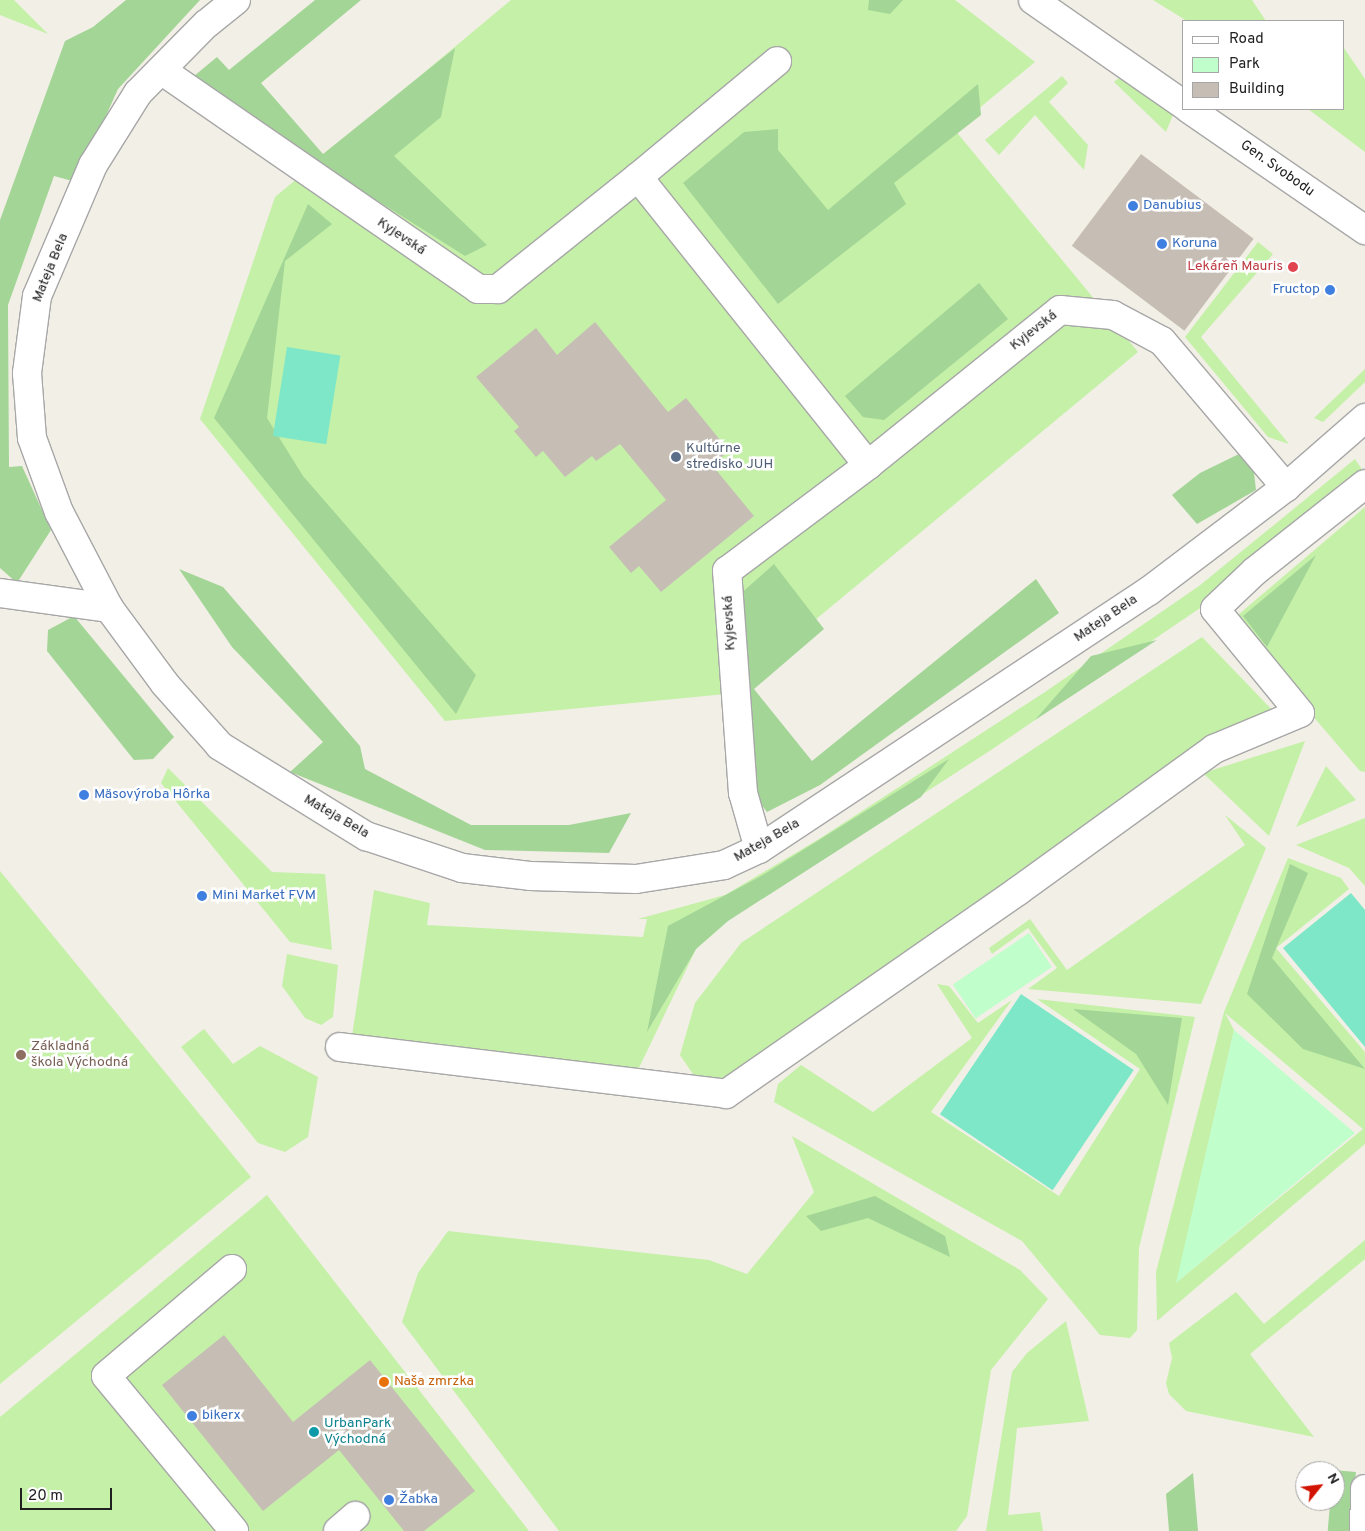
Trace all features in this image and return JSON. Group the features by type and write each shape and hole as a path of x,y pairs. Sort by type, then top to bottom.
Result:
{"street":[{"name":"Mateja Bela","path":"236,0 138,93 93,165 37,296 29,333 27,373 32,438 59,512 109,608 165,684 220,746 366,836 462,868 530,876 636,879 724,865 760,848 1149,590 1286,487 1365,418"},
{"path":"1033,0 1182,104"},
{"name":"Kyjevská","path":"161,70 478,289 498,289 638,177 777,61"},
{"name":"Gen. Svobodu","path":"1190,110 1365,230"},
{"path":"638,177 868,465"},
{"name":"Kyjevská","path":"760,848 743,793 727,571 868,465 1060,310 1112,315 1162,341 1286,487"},
{"path":"340,1047 726,1094 1018,891 1214,749 1300,713 1214,609 1255,571 1365,484"},
{"path":"0,594 109,608"},
{"path":"232,1269 106,1376 234,1531"},
{"path":"1364,1531 1365,1489"}],"green space":[{"path":"0,0 14,0 48,34 0,15"},
{"path":"126,0 200,0 118,89 76,182 54,176 8,305 9,467 22,466 51,530 17,583 0,568 0,220 65,41 93,27"},
{"path":"315,0 361,0 261,83 323,154 455,48 441,117 394,156 487,245 465,256 188,81 217,57 229,70"},
{"path":"511,0 955,0 1035,62 954,129 1138,352 726,694 445,721 200,419 275,197"},
{"path":"869,0 903,0 890,14 868,10"},
{"path":"1153,0 1252,0 1265,20 1185,20"},
{"path":"1345,49 1365,79 1365,152 1309,110 1345,110"},
{"path":"1062,76 1068,83 1049,102 1088,145 1084,170 1035,115 999,155 985,140"},
{"path":"1120,77 1173,115 1166,132 1114,82"},
{"path":"978,84 981,115 894,183 906,204 778,304 683,183 744,132 778,129 778,150 828,210"},
{"path":"308,204 332,224 285,261 267,418 303,476 476,675 456,714 214,418"},
{"path":"1258,242 1273,254 1201,337 1289,444 1268,437 1185,337"},
{"path":"979,283 1008,319 884,420 863,417 845,396"},
{"path":"287,347 340,355 326,444 273,436"},
{"path":"1365,369 1365,382 1323,422 1314,418"},
{"path":"1241,453 1253,464 1256,490 1197,524 1172,495 1200,473"},
{"path":"1355,459 1365,474 1212,600 991,750 727,921 696,949 637,1072 352,1036 374,890 430,903 427,925 643,937 647,919 638,919 725,895 819,839 1045,692 1199,586"},
{"path":"1365,507 1365,772 1360,771 1231,621"},
{"path":"1316,555 1267,647 1243,616"},
{"path":"774,564 824,629 754,689 812,761 1036,579 1059,613 820,785 767,812 754,795 738,596"},
{"path":"179,569 223,587 360,746 365,769 471,825 569,825 631,813 609,853 485,850 290,772 323,742 232,647"},
{"path":"74,616 174,737 153,759 134,760 47,651 48,630"},
{"path":"1202,637 1277,715 727,1084 697,1080 680,1055 695,1003 741,943"},
{"path":"1157,640 1035,720 1091,656"},
{"path":"1305,741 1269,836 1203,773"},
{"path":"949,759 921,797 728,921 696,949 647,1032 668,926 761,876"},
{"path":"1326,766 1356,800 1296,827"},
{"path":"168,768 272,872 325,874 332,950 290,942 161,783"},
{"path":"1225,815 1266,848 1201,1004 1028,989 1057,968 1028,928 992,954 989,948 1030,919 1067,970 1245,845"},
{"path":"1365,818 1365,886 1349,868 1296,845"},
{"path":"1288,858 1341,878 1349,889 1276,948 1365,1052 1365,1144 1157,1321 1156,1272 1224,1012","holes":["1225,1013 1363,1129 1177,1282 1234,1030"]},
{"path":"1290,864 1308,873 1272,958 1365,1069 1303,1049 1247,994"},
{"path":"0,871 251,1177 0,1384"},
{"path":"1351,893 1365,910 1365,1047 1283,948"},
{"path":"1029,933 1052,967 976,1018 953,984"},
{"path":"287,954 338,965 333,1017 321,1025 305,1018 282,986"},
{"path":"937,984 949,986 978,1023 1012,1000 931,1112 1059,1196 1140,1069 1037,999 1195,1017 1139,1248 1137,1330 1130,1338 1100,1335 1022,1241 774,1102 778,1084 801,1065 873,1112 972,1038"},
{"path":"1021,994 1134,1070 1053,1190 940,1114"},
{"path":"1073,1009 1182,1018 1168,1105 1136,1054"},
{"path":"204,1029 233,1064 260,1046 318,1077 308,1137 285,1152 258,1143 181,1047"},
{"path":"1234,1030 1355,1133 1176,1283"},
{"path":"792,1136 1020,1270 1048,1299 991,1370 967,1516 956,1531 559,1531 402,1322 418,1273 448,1231 709,1260 747,1274 814,1192"},
{"path":"267,1195 529,1531 0,1531 0,1417"},
{"path":"875,1196 945,1236 950,1257 868,1218 821,1231 806,1216"},
{"path":"1365,1240 1365,1259 1250,1354 1314,1437 1186,1411 1169,1394 1166,1383 1172,1358 1169,1343 1236,1292 1264,1324"},
{"path":"1066,1321 1089,1421 1017,1428 1008,1515 1040,1512 1043,1531 986,1531 1012,1372 1027,1353"},
{"path":"1345,1471 1356,1472 1351,1531 1328,1531 1329,1511 1345,1511"},
{"path":"1193,1473 1198,1531 1169,1531 1166,1494"}],"building":[{"name":"Koruna","path":"1141,154 1254,239 1184,331 1072,246"},
{"name":"Kultúrne stredisko JUH","path":"595,322 668,412 686,398 729,451 712,465 754,516 661,592 639,566 631,573 609,547 666,500 620,444 596,461 592,456 565,477 543,451 536,457 514,431 519,427 476,377 536,328 557,355"},
{"name":"UrbanPark Východná","path":"224,1335 293,1422 370,1360 475,1491 424,1531 404,1531 339,1450 263,1511 162,1385"}],"place":[{"name":"Danubius","path":"1133,206"},
{"name":"Koruna","path":"1162,244"},
{"name":"Lekáreň Mauris","path":"1293,267"},
{"name":"Fructop","path":"1330,290"},
{"name":"Kultúrne stredisko JUH","path":"676,457"},
{"name":"Mäsovýroba Hôrka","path":"84,795"},
{"name":"Mini Market FVM","path":"202,896"},
{"name":"Základná škola Východná","path":"21,1055"},
{"name":"Naša zmrzka","path":"384,1382"},
{"name":"bikerx","path":"192,1416"},
{"name":"UrbanPark Východná","path":"314,1432"},
{"name":"Žabka","path":"389,1500"}]}
